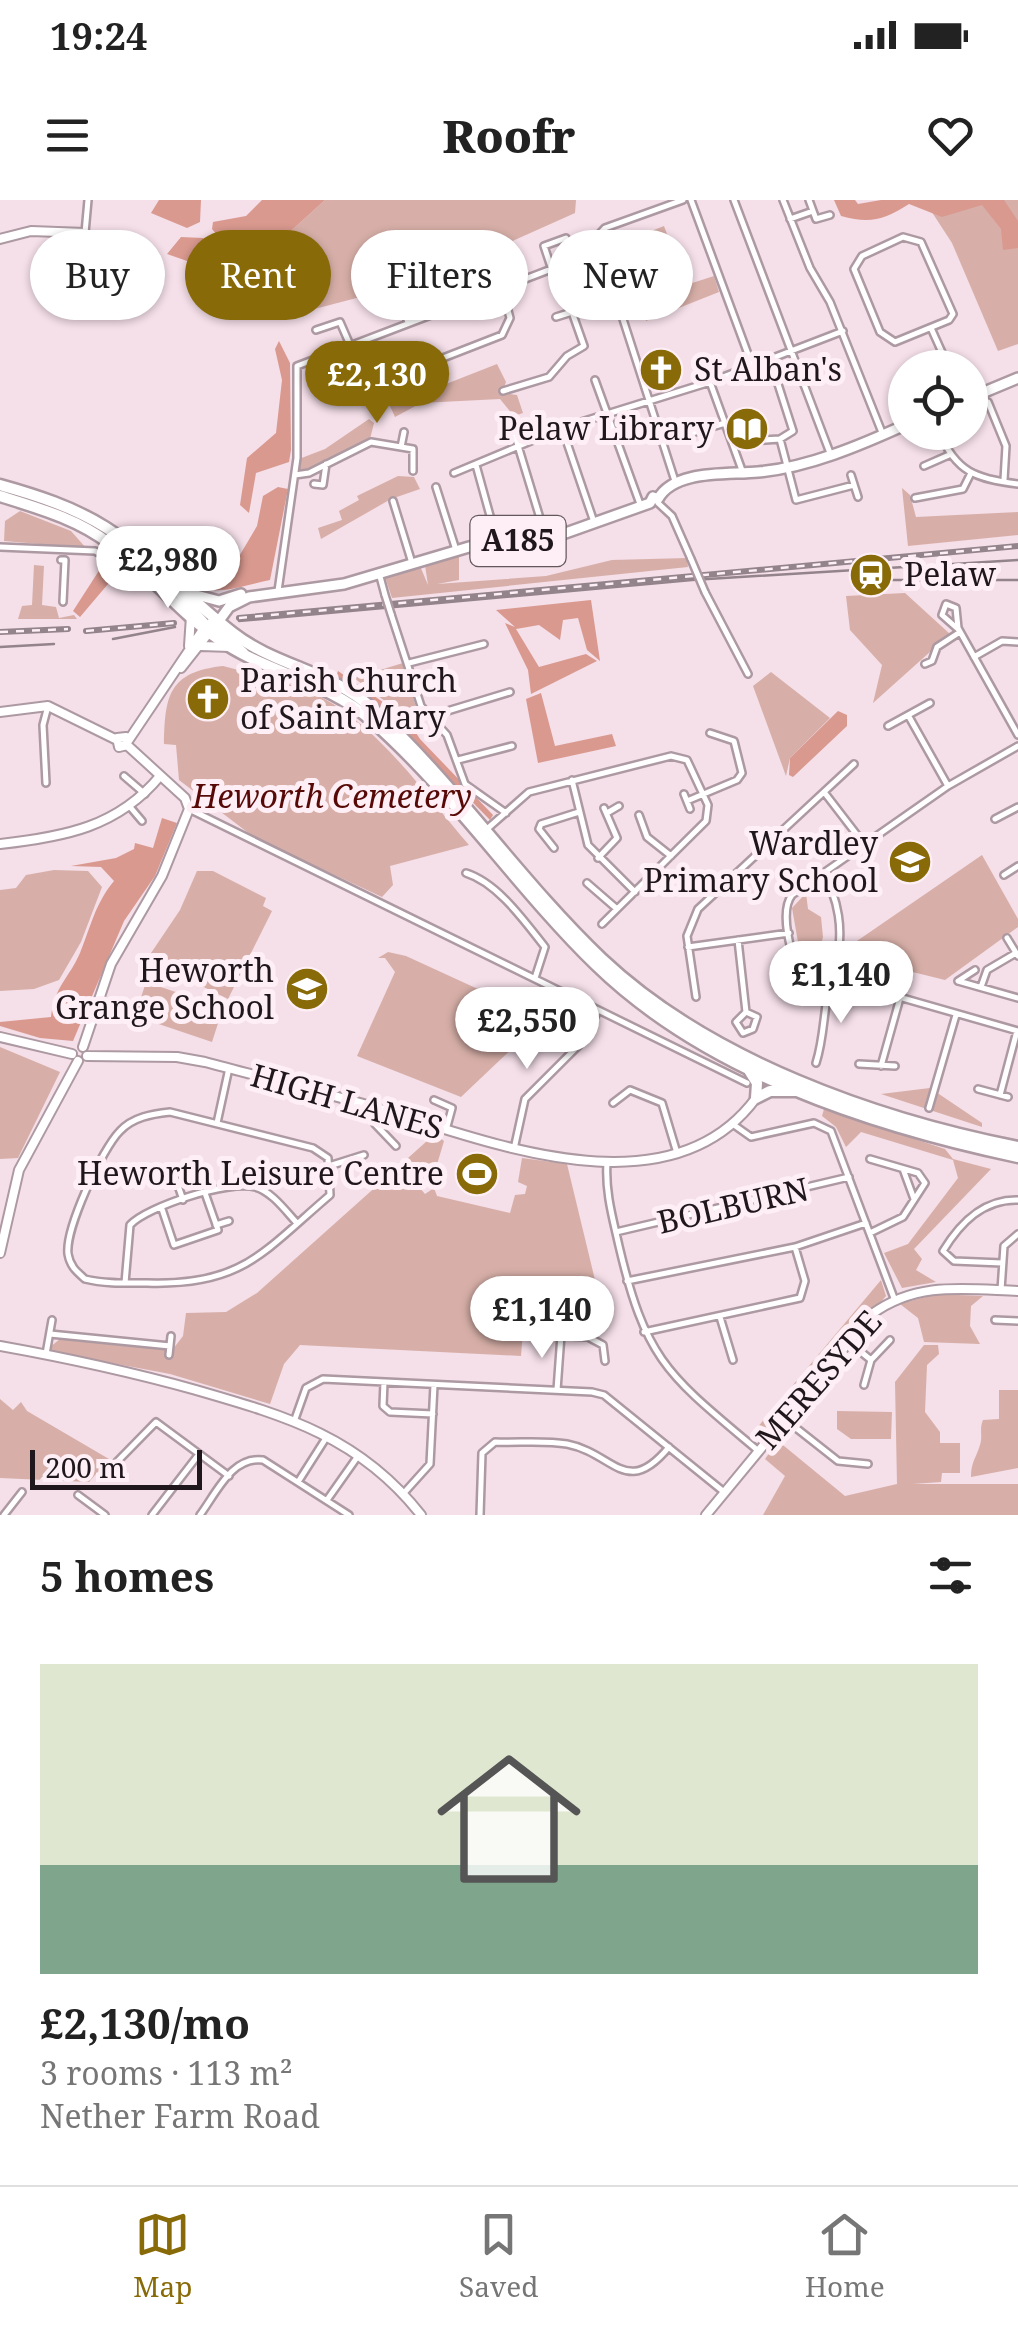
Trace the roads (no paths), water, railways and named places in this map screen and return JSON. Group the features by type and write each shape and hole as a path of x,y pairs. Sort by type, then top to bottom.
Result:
{"highway":[{"path":"0,485 88,517 115,534 182,591 236,650 320,685 370,718 603,960 681,1021 795,1078 957,1134 1017,1149"},
{"path":"0,496 62,516 102,538 191,616 321,674 370,706 610,978 675,1027 745,1066 802,1091 917,1132 1017,1149"},
{"path":"745,1066 758,1083 756,1098"},
{"path":"756,1098 770,1091 802,1091"}],"main road":[{"path":"988,390 1018,378"},
{"path":"676,484 786,466 888,433"},
{"name":"A185","path":"182,591 229,601 344,584 456,550 546,538 648,501 676,484"},
{"path":"211,625 229,601"}],"street":[{"path":"85,230 88,200"},
{"path":"603,230 687,200 752,365"},
{"path":"734,200 830,453"},
{"path":"783,200 843,331 883,435"},
{"path":"809,200 816,220 830,215"},
{"path":"790,219 813,210"},
{"path":"0,239 30,231"},
{"path":"904,237 921,242 953,314 931,328 895,342 883,337 854,273 858,260 904,237"},
{"path":"548,244 540,247 548,262"},
{"path":"278,591 295,475 297,366 416,320"},
{"path":"335,351 351,383 378,384 502,335 509,320"},
{"path":"575,320 587,356"},
{"path":"624,320 676,484"},
{"path":"316,330 344,321 350,345"},
{"path":"931,328 941,350"},
{"path":"454,473 562,428 710,382 843,331"},
{"path":"505,389 549,377 567,356 584,346"},
{"path":"732,442 780,439 794,428 770,359"},
{"path":"596,380 606,412 648,501 672,516 705,592 748,674"},
{"path":"710,382 742,473"},
{"path":"988,402 1006,446 1004,481"},
{"path":"509,416 546,538"},
{"path":"662,442 725,423"},
{"path":"562,428 594,522"},
{"path":"402,447 404,432"},
{"path":"780,439 791,494 799,501 854,484"},
{"path":"295,475 370,442 415,451 413,470"},
{"path":"947,450 971,473 1018,484"},
{"path":"924,466 949,455"},
{"path":"314,484 322,485 326,464"},
{"path":"476,464 497,544"},
{"path":"915,498 963,489 971,473"},
{"path":"850,475 858,498"},
{"path":"436,486 456,550"},
{"path":"394,501 412,563"},
{"path":"0,547 95,552 106,557"},
{"path":"61,560 65,560 63,602"},
{"path":"379,573 420,706 447,735 465,784 506,812"},
{"path":"164,577 211,625"},
{"path":"960,631 942,615 943,606 955,605 960,631 1018,735"},
{"path":"188,651 191,616"},
{"path":"124,740 200,646 211,625"},
{"path":"178,672 188,651 211,625"},
{"path":"925,664 932,661 937,647 960,631"},
{"path":"974,657 1002,641 1018,642"},
{"path":"409,664 484,644"},
{"path":"200,646 236,650"},
{"path":"431,716 510,692"},
{"path":"888,726 930,703"},
{"path":"0,712 48,706 124,740 186,798 189,809 162,876 111,964 80,1054 19,1170 0,1252"},
{"path":"46,783 43,725 48,706"},
{"path":"1006,715 1018,708"},
{"path":"908,715 948,786"},
{"path":"690,809 685,798 704,795 737,780 743,769 734,741 710,733"},
{"path":"458,760 512,746"},
{"path":"1000,1095 1018,1031 798,967 786,900 948,786 1018,746"},
{"path":"483,833 529,792 677,756 690,764 704,795 706,821 602,924"},
{"path":"696,996 688,947 689,926 703,903 854,764"},
{"path":"124,776 145,794"},
{"path":"0,844 92,826 131,808 160,776"},
{"path":"572,780 588,845 635,892"},
{"path":"824,792 864,844"},
{"path":"598,858 617,838 606,811 619,806"},
{"path":"995,819 1018,807"},
{"path":"131,808 142,821"},
{"path":"189,809 748,1084"},
{"path":"554,848 541,824 580,812"},
{"path":"639,815 647,837 671,856"},
{"path":"1004,874 1018,866"},
{"path":"466,873 476,876 515,910 546,946 535,978"},
{"path":"822,873 832,888 837,914 840,943 836,960"},
{"path":"588,883 618,910"},
{"path":"688,947 790,932"},
{"path":"981,987 987,970 1017,955 1008,938"},
{"path":"738,940 746,1012"},
{"path":"975,970 958,981 1018,998"},
{"path":"816,1064 825,1036 822,1012 832,978"},
{"path":"881,1066 900,998"},
{"path":"514,1149 524,1099 587,1037 597,1012"},
{"path":"746,1012 754,1014 756,1020 753,1029 743,1033 736,1022 746,1012"},
{"path":"929,1108 956,1014"},
{"name":"HIGH LANES","path":"0,1038 80,1054 177,1057 380,1109 514,1149 607,1163 704,1146 734,1124 756,1098"},
{"path":"859,1064 895,1066"},
{"path":"217,1123 228,1068"},
{"path":"978,1089 1008,1097"},
{"path":"612,1104 630,1090 662,1103 677,1153"},
{"path":"434,1100 452,1108 446,1130"},
{"path":"380,1109 375,1124 396,1146"},
{"path":"170,1112 313,1148 328,1158 330,1166 330,1195 262,1253 212,1281 125,1283 85,1279 72,1268 68,1251 71,1231 106,1148 122,1128 145,1115 170,1112"},
{"path":"734,1124 751,1137 804,1124 825,1126 835,1136 894,1298"},
{"path":"330,1166 364,1155"},
{"path":"870,1158 924,1178 915,1201 896,1223 870,1234"},
{"path":"607,1163 606,1190 626,1281 644,1332 672,1375 756,1448"},
{"path":"172,1168 183,1200"},
{"path":"903,1169 915,1201"},
{"name":"BOLBURN","path":"616,1232 849,1177"},
{"path":"125,1283 130,1225 183,1200 230,1185 256,1187 297,1223"},
{"path":"162,1209 174,1245 218,1230 205,1193"},
{"path":"1002,1263 950,1260 943,1251 981,1208 1018,1200"},
{"path":"216,1225 229,1221"},
{"path":"626,1281 794,1247 866,1223"},
{"path":"1001,1290 1006,1242 1018,1234"},
{"path":"644,1332 800,1298 804,1282 794,1247"},
{"name":"MERESYDE","path":"706,1515 756,1448 872,1314 894,1298 916,1290 1018,1291"},
{"path":"720,1317 734,1360"},
{"path":"46,1354 52,1320"},
{"path":"995,1320 1018,1320"},
{"path":"524,1333 588,1337 602,1345 605,1361"},
{"path":"50,1334 170,1346"},
{"path":"169,1355 171,1336"},
{"path":"557,1390 561,1336"},
{"path":"864,1385 871,1360 890,1340"},
{"path":"848,1342 871,1360"},
{"path":"0,1346 123,1368 295,1418 358,1456 403,1494 421,1515"},
{"path":"295,1418 313,1382 384,1382 604,1395 724,1492"},
{"path":"384,1382 383,1406 390,1412 433,1414"},
{"path":"403,1494 430,1464 434,1385"},
{"path":"784,1418 838,1461 868,1464"},
{"path":"114,1475 109,1470 156,1422 228,1476"},
{"path":"298,1482 328,1435"},
{"path":"480,1515 482,1453 495,1442 568,1444 634,1473 648,1471 669,1448"},
{"path":"152,1515 199,1454"},
{"path":"327,1500 358,1456"},
{"path":"200,1515 238,1464 250,1458 263,1460 348,1515"},
{"path":"4,1515 22,1492"},
{"path":"78,1495 105,1515"}],"tram line":[{"path":"239,621 692,580 1018,560"},
{"path":"878,580 1018,580"},
{"path":"113,639 175,627"},
{"path":"0,647 54,644"}],"railway":[{"path":"239,618 1018,546"},
{"path":"86,631 174,623"},
{"path":"0,632 68,629"}],"place":[{"name":"St Alban's","path":"661,370"},
{"name":"Pelaw Library","path":"747,429"},
{"name":"Pelaw","path":"871,575"},
{"name":"Parish Church of Saint Mary","path":"208,699"},
{"name":"Wardley Primary School","path":"910,862"},
{"name":"Heworth Grange School","path":"307,989"},
{"name":"Heworth Leisure Centre","path":"477,1174"}],"park label":[{"name":"Heworth Cemetery","path":"332,797"}]}
